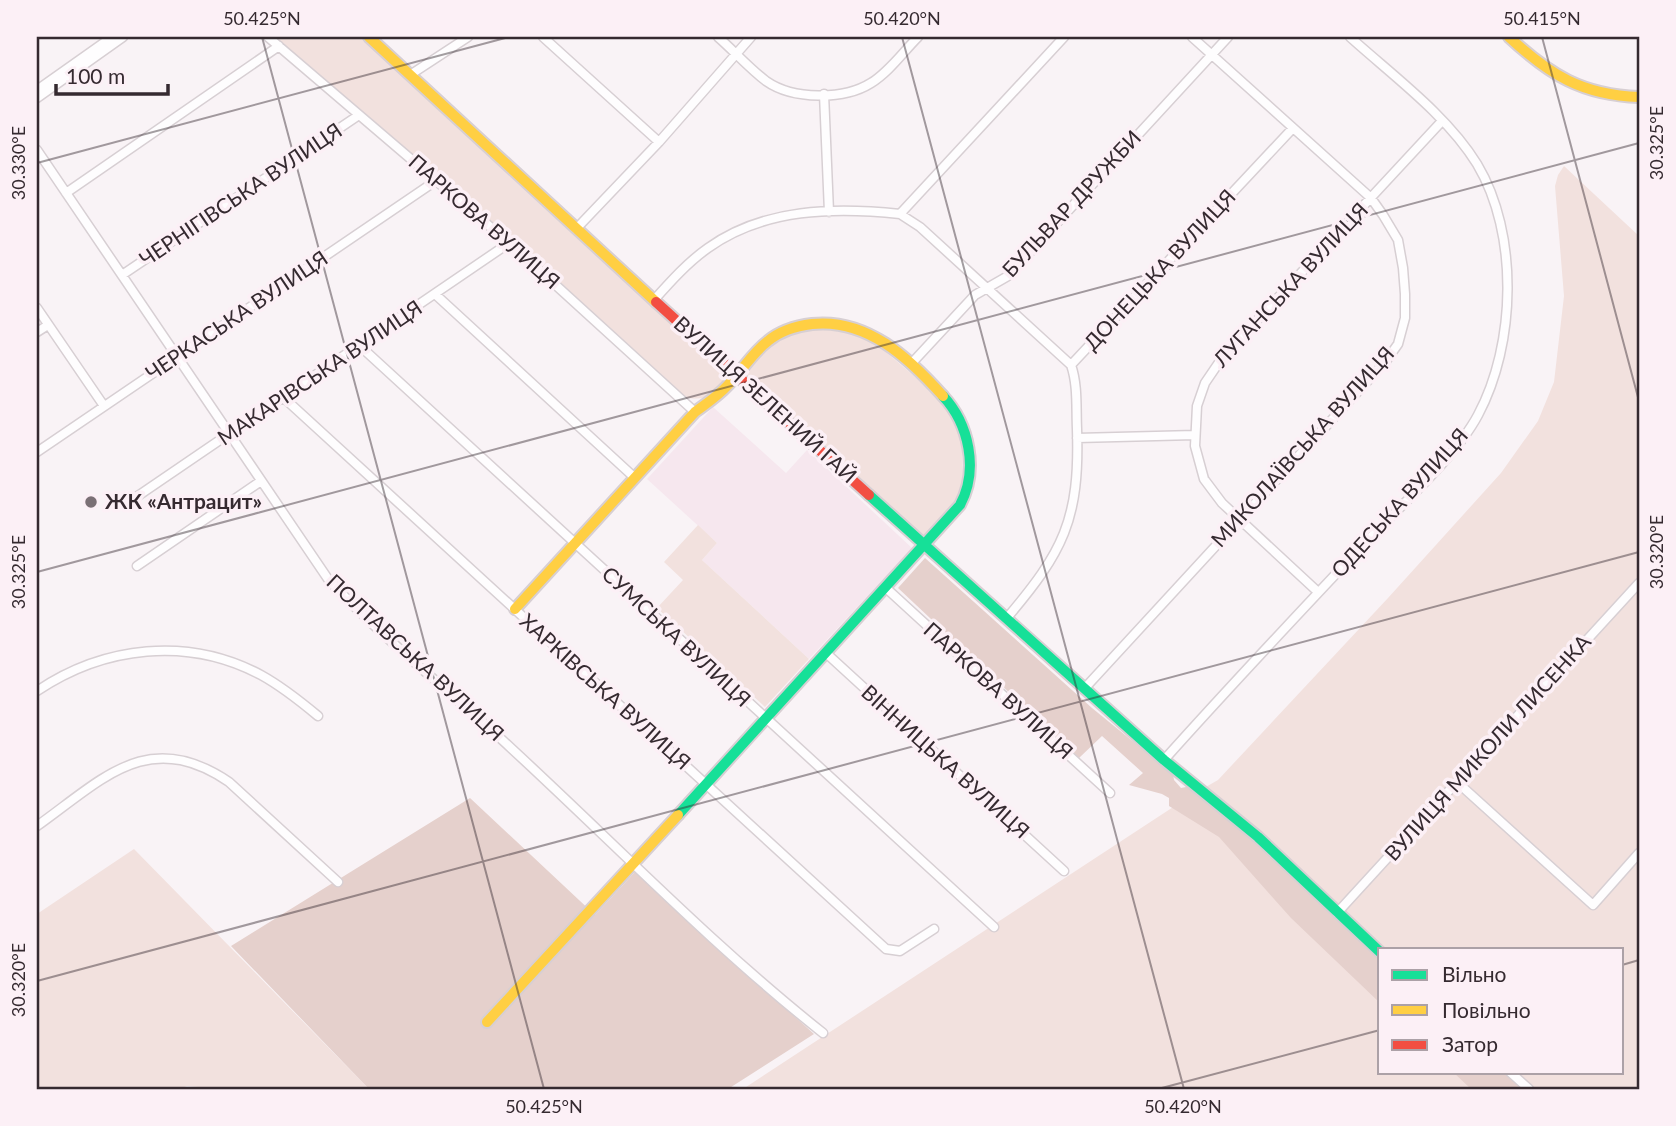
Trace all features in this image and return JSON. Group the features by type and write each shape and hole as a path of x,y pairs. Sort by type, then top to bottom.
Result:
{"street":[{"path":"37,90 111,37"},
{"path":"37,99 123,37"},
{"name":"ПАРКОВА ВУЛИЦЯ","path":"268,37 509,243 695,412"},
{"name":"ВУЛИЦЯ ЗЕЛЕНИЙ ГАЙ","path":"369,37 576,229 1006,619 1164,760 1258,837 1378,950"},
{"path":"410,75 468,37"},
{"path":"542,37 659,142"},
{"path":"718,37 766,81 777,87 793,92 824,94 859,90 873,82 918,37"},
{"path":"576,229 659,142 751,37"},
{"path":"900,214 1064,37"},
{"name":"МИКОЛАЇВСЬКА ВУЛИЦЯ","path":"1084,689 1386,361 1398,344 1405,318 1404,268 1398,240 1371,198 1192,37"},
{"name":"БУЛЬВАР ДРУЖБИ","path":"911,364 975,295 1007,275 1228,37"},
{"name":"ОДЕСЬКА ВУЛИЦЯ","path":"1164,760 1464,438 1490,390 1499,358 1508,286 1498,219 1489,189 1476,164 1442,121 1350,37"},
{"path":"1509,37 1551,74 1587,91 1617,97 1639,97"},
{"path":"66,193 279,46"},
{"path":"824,94 829,212"},
{"name":"ЧЕРНІГІВСЬКА ВУЛИЦЯ","path":"122,275 359,115"},
{"name":"ЛУГАНСЬКА ВУЛИЦЯ","path":"1318,592 1239,518 1204,479 1197,456 1195,435 1200,394 1212,370 1442,121"},
{"name":"ДОНЕЦЬКА ВУЛИЦЯ","path":"1006,619 1047,568 1065,534 1074,493 1077,438 1076,385 1071,365 1293,128"},
{"name":"ПОЛТАВСЬКА ВУЛИЦЯ","path":"37,150 313,560 343,595 512,748 632,864 823,1034"},
{"name":"ЧЕРКАСЬКА ВУЛИЦЯ","path":"37,452 437,180"},
{"path":"654,300 693,260 727,236 771,218 829,212 900,214 920,227 1071,365"},
{"name":"МАКАРІВСЬКА ВУЛИЦЯ","path":"129,502 509,243"},
{"path":"436,295 635,478"},
{"path":"37,307 104,406"},
{"path":"37,332 48,324"},
{"path":"487,1022 950,519 964,498 967,483 965,428 951,402 911,364 867,332 832,324 798,326 785,330 762,345 719,395 695,412 515,609"},
{"name":"СУМСЬКА ВУЛИЦЯ","path":"360,346 994,927"},
{"name":"ХАРКІВСЬКА ВУЛИЦЯ","path":"284,398 886,949 900,951 934,929"},
{"path":"1077,438 1195,435"},
{"path":"137,566 261,481"},
{"name":"ВУЛИЦЯ МИКОЛИ ЛИСЕНКА","path":"1337,913 1639,583"},
{"name":"ПАРКОВА ВУЛИЦЯ","path":"886,588 1110,793"},
{"path":"37,691 80,667 108,658 147,651 192,651 225,659 261,675 318,716"},
{"name":"ВІННИЦЬКА ВУЛИЦЯ","path":"826,653 1064,871"},
{"path":"37,826 120,769 152,758 171,757 212,770 229,782 338,882"},
{"path":"1457,782 1592,905 1639,853"},
{"path":"1512,1074 1530,1089"}],"shaded area":[{"path":"274,37 362,37 728,373 728,380 704,398 684,397 497,227"},
{"path":"1564,166 1639,236 1639,1089 743,1089 1218,780 1501,473 1538,421 1554,382 1564,296 1555,186"},
{"path":"855,330 866,335 947,404 962,434 963,484 958,502 926,545 737,373 785,333"},
{"path":"713,407 786,473 807,450 912,548 809,659 702,560 717,543 647,479"},
{"path":"698,525 717,543 702,560 809,659 765,707 657,608 683,580 664,562"},
{"path":"925,558 1092,708 1173,774 1174,780 1181,788 1191,786 1280,864 1378,956 1378,1001 1291,918 1219,837 1169,806 1169,798 1129,785 1143,773 1102,736 1079,758 898,588"},
{"path":"470,798 595,915 635,872 814,1034 728,1089 369,1089 231,946"},
{"path":"134,849 369,1089 220,1089 187,1086 179,1089 37,1089 37,914"},
{"path":"1455,1074 1507,1074 1524,1089 1471,1089"}],"traffic: fast":[{"path":"678,815 960,505 969,477 968,448 959,420 943,396"},
{"path":"869,495 1164,760 1258,837 1378,950"}],"traffic: slow":[{"path":"369,37 656,302"},
{"path":"1509,37 1539,62 1568,80 1600,92 1639,97"},
{"path":"515,609 695,412 724,389 762,346 783,332 812,324 832,324 869,334 901,355 943,396"},
{"path":"487,1022 678,815"}],"traffic: jam":[{"path":"656,302 869,495"}],"place":[{"name":"ЖК «Антрацит»","path":"91,502"}]}
